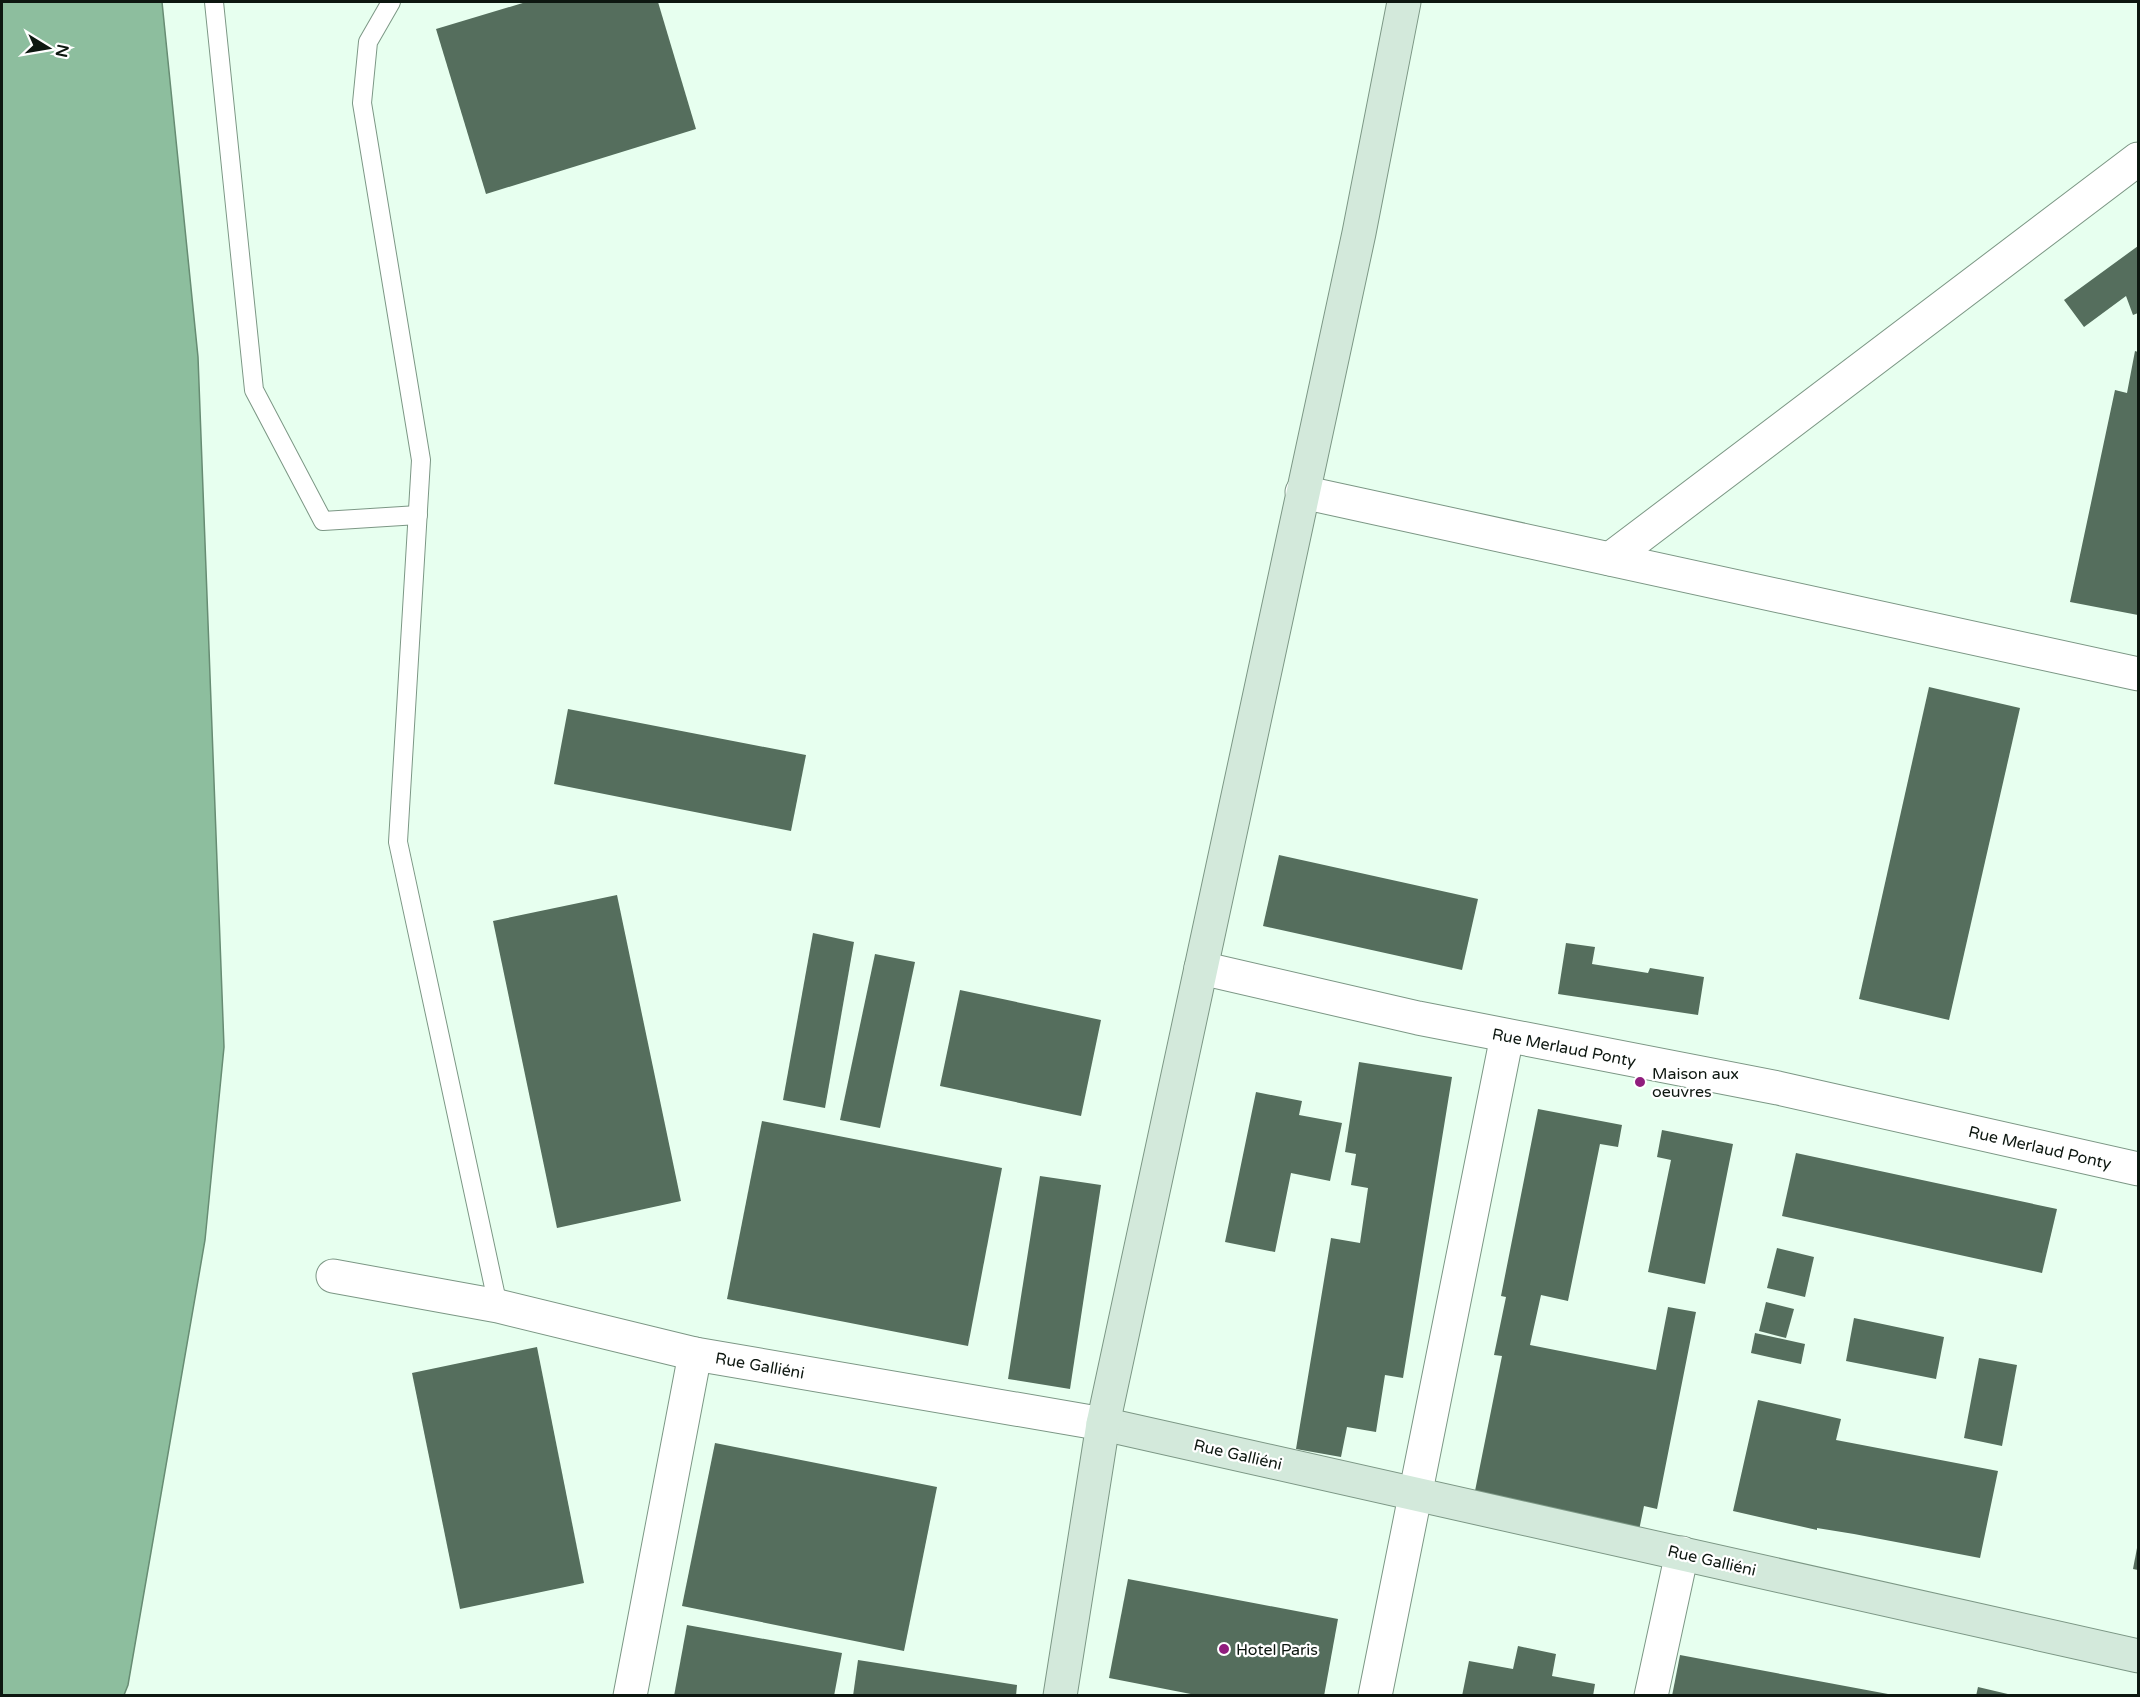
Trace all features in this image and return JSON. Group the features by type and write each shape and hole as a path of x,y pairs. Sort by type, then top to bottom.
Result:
{"street":[{"path":"1060,1695 1103,1424 1359,233 1404,2"},
{"path":"1610,559 2139,159"},
{"path":"1302,492 2139,674"},
{"name":"Rue Merlaud Ponty","path":"1202,968 1418,1018 1778,1088 2139,1169"},
{"path":"1375,1695 1507,1036"},
{"name":"Rue Galliéni","path":"333,1276 498,1306 695,1354 1103,1424 2139,1656"},
{"path":"630,1695 695,1354"},
{"path":"1651,1695 1682,1553"}],"lane":[{"path":"214,2 254,390 323,521 418,516"},
{"path":"391,2 368,42 362,103 421,459 398,842 498,1306"}],"shaded area":[{"path":"2,2 162,2 198,357 224,1047 205,1240 128,1685 124,1695 2,1695"}],"building":[{"path":"526,2 658,2 696,129 486,194 436,29"},
{"path":"2138,246 2138,313 2133,315 2126,296 2084,327 2064,300"},
{"path":"2135,351 2138,352 2138,615 2070,602 2115,390 2127,393"},
{"path":"1929,687 2020,708 1949,1020 1859,999"},
{"path":"568,709 806,755 791,831 554,784"},
{"path":"1279,855 1478,899 1462,970 1263,926"},
{"path":"617,895 681,1201 557,1228 493,921"},
{"path":"813,933 854,942 825,1108 783,1100"},
{"path":"1566,943 1595,947 1592,964 1648,973 1650,968 1704,977 1698,1015 1558,994"},
{"path":"875,954 915,962 880,1128 840,1120"},
{"path":"960,990 1101,1020 1081,1116 940,1086"},
{"path":"1359,1062 1452,1077 1403,1378 1385,1375 1376,1432 1347,1427 1341,1457 1296,1449 1331,1238 1360,1243 1368,1188 1351,1185 1356,1154 1345,1152"},
{"path":"1256,1092 1302,1101 1299,1115 1342,1123 1330,1181 1291,1173 1275,1252 1225,1242"},
{"path":"1538,1109 1622,1125 1618,1147 1600,1144 1568,1301 1541,1295 1530,1345 1656,1370 1668,1307 1696,1312 1657,1509 1644,1506 1638,1535 1473,1501 1502,1356 1494,1355 1506,1297 1501,1296"},
{"path":"762,1121 1002,1168 968,1346 727,1299"},
{"path":"1662,1130 1733,1144 1705,1284 1648,1272 1671,1160 1657,1157"},
{"path":"1796,1153 2057,1209 2042,1273 1782,1216"},
{"path":"1040,1176 1101,1185 1070,1389 1008,1379"},
{"path":"1777,1248 1814,1257 1805,1297 1767,1288"},
{"path":"1766,1302 1794,1309 1786,1338 1759,1331"},
{"path":"1854,1318 1944,1337 1936,1379 1846,1361"},
{"path":"1755,1333 1805,1344 1801,1364 1751,1353"},
{"path":"537,1347 584,1583 460,1609 412,1373"},
{"path":"1979,1358 2017,1365 2002,1446 1964,1438"},
{"path":"1758,1400 1841,1419 1836,1440 1998,1471 1980,1558 1854,1534 1817,1528 1817,1530 1733,1511"},
{"path":"715,1443 937,1487 904,1651 682,1606"},
{"path":"2138,1548 2138,1570 2133,1569"},
{"name":"Hotel Paris","path":"1128,1579 1338,1619 1324,1696 1201,1696 1109,1678"},
{"path":"687,1625 842,1653 834,1696 674,1696"},
{"path":"1518,1646 1556,1654 1552,1676 1595,1684 1593,1696 1462,1696 1469,1661 1513,1669"},
{"path":"1680,1655 1888,1694 1888,1696 1672,1696"},
{"path":"858,1660 1017,1685 1016,1696 853,1696"},
{"path":"1978,1687 2012,1695 2012,1696 1976,1696"}],"place":[{"name":"Maison aux oeuvres","path":"1640,1082"},
{"name":"Hotel Paris","path":"1224,1649"}]}
